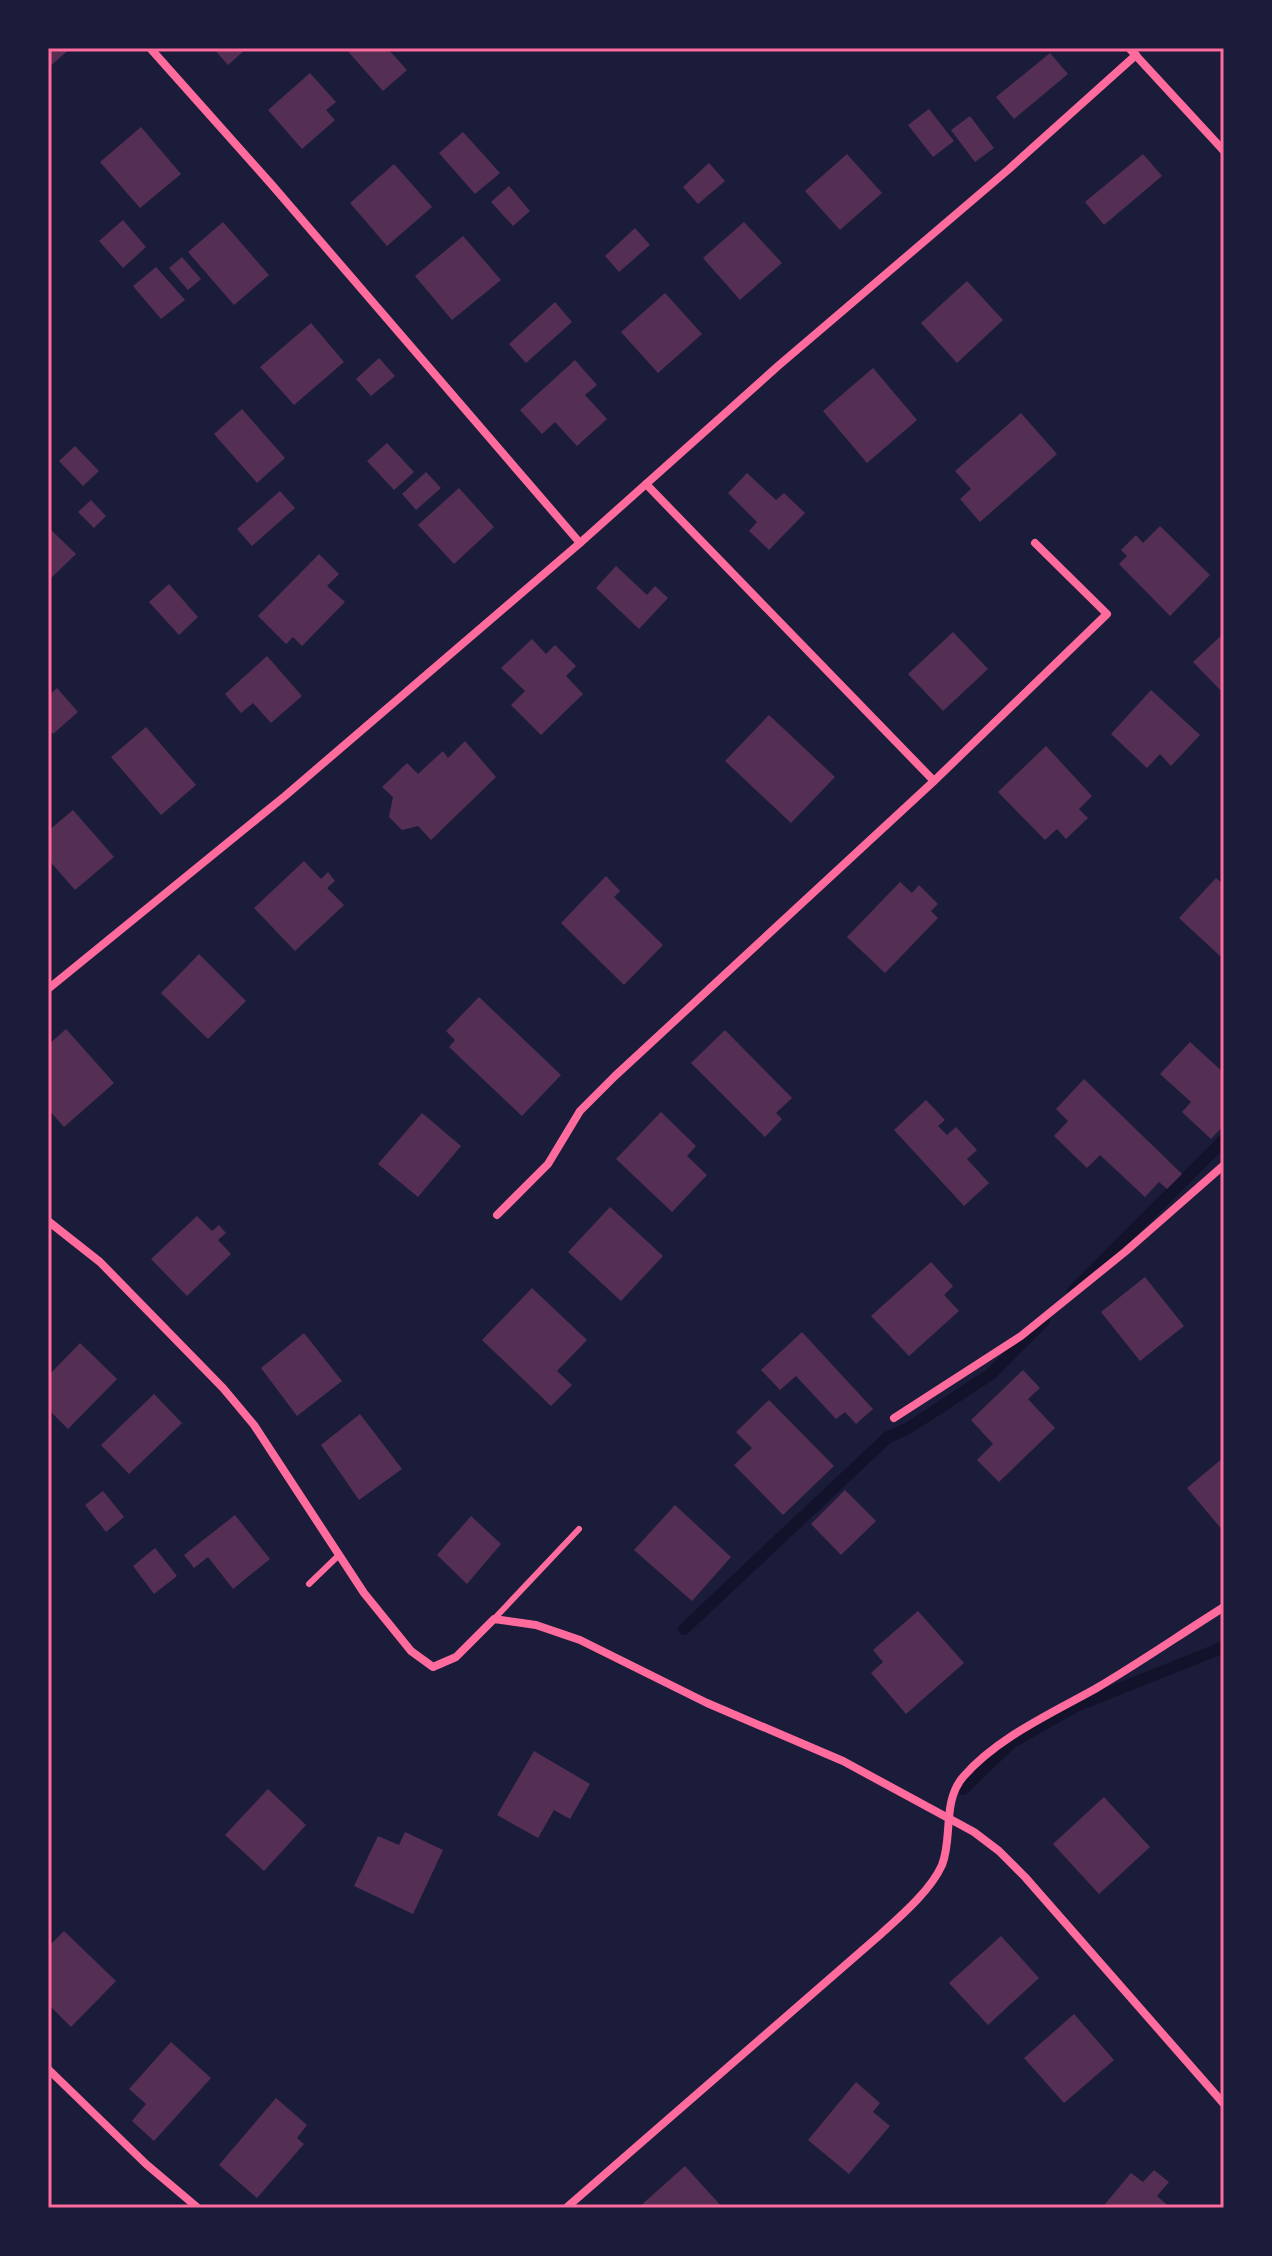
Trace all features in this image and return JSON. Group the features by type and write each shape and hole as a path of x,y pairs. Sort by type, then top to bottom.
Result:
{"street":[{"path":"150,48 580,543"},
{"path":"48,989 285,796 580,543 832,319 1009,169 1132,51 1224,151"},
{"path":"646,484 934,781"},
{"path":"497,1215 548,1164 580,1111 615,1076 934,781 1107,614 1035,543"},
{"path":"894,1418 1021,1336 1126,1251 1224,1165"},
{"path":"48,1221 100,1262 223,1388 254,1425 364,1593 411,1651 433,1667 456,1657 494,1619 536,1625 580,1640 707,1703 843,1761 949,1817 987,1841 1016,1868 1224,2104"},
{"path":"566,2208 910,1907 941,1866 956,1787 974,1765 1013,1736 1224,1607"},
{"path":"48,2069 146,2164 198,2208"}],"lane":[{"path":"494,1619 579,1529"},
{"path":"309,1584 339,1555"}],"building":[{"path":"48,48 71,48 48,68"},
{"path":"213,48 247,48 228,65"},
{"path":"345,48 387,48 407,70 383,91"},
{"path":"1050,53 1068,74 1014,119 996,97"},
{"path":"310,73 336,102 326,110 335,120 302,149 268,110"},
{"path":"929,109 954,141 933,157 908,125"},
{"path":"970,116 994,148 975,162 951,130"},
{"path":"141,127 181,174 140,208 100,162"},
{"path":"463,132 500,173 475,194 439,153"},
{"path":"847,154 882,193 840,230 805,191"},
{"path":"1143,154 1162,176 1104,225 1085,202"},
{"path":"709,163 725,181 698,204 683,187"},
{"path":"394,164 432,207 387,246 350,203"},
{"path":"509,186 530,211 513,226 491,202"},
{"path":"123,220 146,247 123,268 99,241"},
{"path":"223,222 269,275 234,305 188,252"},
{"path":"744,222 782,263 740,300 703,258"},
{"path":"635,228 650,245 619,272 605,256"},
{"path":"463,236 501,280 452,320 415,276"},
{"path":"182,257 201,279 188,290 169,268"},
{"path":"156,267 185,300 161,319 133,286"},
{"path":"967,281 1003,320 957,363 921,323"},
{"path":"665,293 702,334 658,373 621,332"},
{"path":"555,302 572,322 526,363 509,344"},
{"path":"311,323 344,362 294,405 260,367"},
{"path":"379,358 395,376 371,396 356,379"},
{"path":"575,360 597,385 585,395 607,419 577,446 555,422 542,434 520,410"},
{"path":"873,368 917,420 867,463 823,411"},
{"path":"242,409 285,458 257,483 214,434"},
{"path":"1021,413 1057,454 980,522 960,499 971,489 955,471"},
{"path":"387,443 414,472 394,490 367,461"},
{"path":"75,446 99,471 83,486 59,461"},
{"path":"426,472 441,488 416,510 402,494"},
{"path":"747,473 776,500 784,493 805,513 769,550 749,531 757,522 728,493"},
{"path":"459,488 494,527 454,564 418,525"},
{"path":"280,491 295,508 252,546 237,529"},
{"path":"91,500 106,516 94,528 78,512"},
{"path":"1160,526 1210,575 1170,616 1119,564 1127,556 1121,550 1136,535 1143,543"},
{"path":"48,527 76,554 48,581"},
{"path":"319,554 339,574 327,586 345,602 302,646 293,637 286,644 258,616"},
{"path":"616,566 647,595 655,586 668,598 639,629 596,588"},
{"path":"169,584 198,617 179,635 149,602"},
{"path":"953,632 988,669 943,711 908,674"},
{"path":"1224,633 1224,694 1193,662"},
{"path":"532,639 546,654 555,645 576,666 566,676 583,694 541,735 511,705 525,691 501,668"},
{"path":"267,656 302,696 271,723 253,703 241,713 225,694"},
{"path":"57,688 78,712 53,734 48,728 48,696"},
{"path":"1151,690 1200,735 1171,766 1160,754 1147,768 1111,734"},
{"path":"769,715 835,777 791,823 725,761"},
{"path":"146,727 196,785 161,815 111,757"},
{"path":"465,741 496,777 431,840 418,826 402,830 389,817 393,797 382,787 407,763 418,774 443,751 448,758"},
{"path":"1046,746 1092,796 1079,809 1088,818 1066,839 1057,829 1045,840 998,792"},
{"path":"73,810 114,857 75,890 48,859 48,831"},
{"path":"304,861 321,879 328,872 335,881 327,888 344,905 295,951 254,908"},
{"path":"606,876 620,891 614,897 663,945 624,985 561,923"},
{"path":"1216,878 1224,885 1224,952 1220,956 1179,918"},
{"path":"900,882 912,893 919,885 938,904 931,911 938,918 885,973 847,937"},
{"path":"199,954 246,1001 208,1039 161,993"},
{"path":"479,997 561,1075 522,1116 449,1047 455,1040 446,1031"},
{"path":"66,1029 114,1083 64,1127 48,1109 48,1045"},
{"path":"725,1030 792,1098 776,1113 782,1119 765,1137 691,1063"},
{"path":"1190,1042 1224,1073 1224,1125 1211,1139 1182,1112 1191,1102 1160,1074"},
{"path":"1084,1079 1182,1174 1167,1189 1159,1182 1145,1197 1100,1155 1087,1168 1054,1136 1068,1121 1056,1109"},
{"path":"926,1100 945,1120 938,1126 947,1135 956,1127 977,1150 967,1159 989,1183 964,1206 894,1130"},
{"path":"661,1112 696,1146 687,1156 707,1175 672,1212 616,1159"},
{"path":"422,1113 461,1146 418,1197 378,1164"},
{"path":"610,1207 663,1256 621,1301 568,1252"},
{"path":"197,1216 212,1231 219,1225 226,1233 218,1240 231,1254 187,1296 151,1259"},
{"path":"931,1262 953,1286 944,1295 959,1311 909,1356 871,1316"},
{"path":"1145,1277 1184,1326 1140,1361 1101,1312"},
{"path":"532,1288 587,1340 557,1371 572,1385 551,1406 482,1340"},
{"path":"802,1332 873,1409 856,1424 845,1412 836,1419 796,1376 780,1390 761,1370"},
{"path":"304,1333 342,1381 297,1416 261,1368"},
{"path":"80,1343 117,1379 68,1429 48,1409 48,1376"},
{"path":"1023,1370 1040,1388 1028,1399 1055,1428 999,1482 977,1460 993,1444 971,1420"},
{"path":"154,1394 182,1423 129,1474 101,1445"},
{"path":"769,1400 834,1466 783,1515 734,1465 752,1448 736,1432"},
{"path":"360,1414 402,1469 359,1500 321,1445"},
{"path":"1224,1457 1224,1532 1187,1488"},
{"path":"845,1490 876,1521 841,1555 811,1524"},
{"path":"103,1491 124,1517 106,1532 85,1505"},
{"path":"675,1505 731,1557 692,1601 634,1550"},
{"path":"235,1515 270,1559 233,1589 208,1557 194,1568 184,1555"},
{"path":"471,1516 501,1544 467,1584 437,1555"},
{"path":"155,1548 177,1576 154,1594 133,1566"},
{"path":"918,1611 964,1663 906,1714 871,1673 883,1662 873,1650"},
{"path":"534,1751 590,1784 570,1819 554,1810 538,1838 497,1815"},
{"path":"268,1789 306,1825 264,1871 225,1835"},
{"path":"1104,1797 1150,1847 1099,1894 1053,1844"},
{"path":"405,1832 443,1850 413,1914 354,1886 378,1836 399,1845"},
{"path":"64,1931 116,1981 71,2027 48,2004 48,1947"},
{"path":"1001,1936 1039,1978 988,2025 949,1983"},
{"path":"1074,2014 1114,2060 1064,2103 1024,2058"},
{"path":"171,2042 211,2078 154,2141 132,2121 146,2104 129,2089"},
{"path":"856,2082 880,2103 873,2112 890,2126 849,2174 808,2140"},
{"path":"276,2098 307,2125 297,2138 304,2144 257,2198 219,2165"},
{"path":"685,2166 722,2207 638,2208"},
{"path":"1154,2170 1169,2182 1157,2196 1171,2208 1109,2208 1105,2204 1131,2173 1143,2182"}],"waterway":[{"path":"1073,1291 1224,1140"},
{"path":"684,1629 888,1437 907,1429 991,1374 1044,1321"},
{"path":"963,1789 1012,1742 1076,1706 1224,1647"}]}
